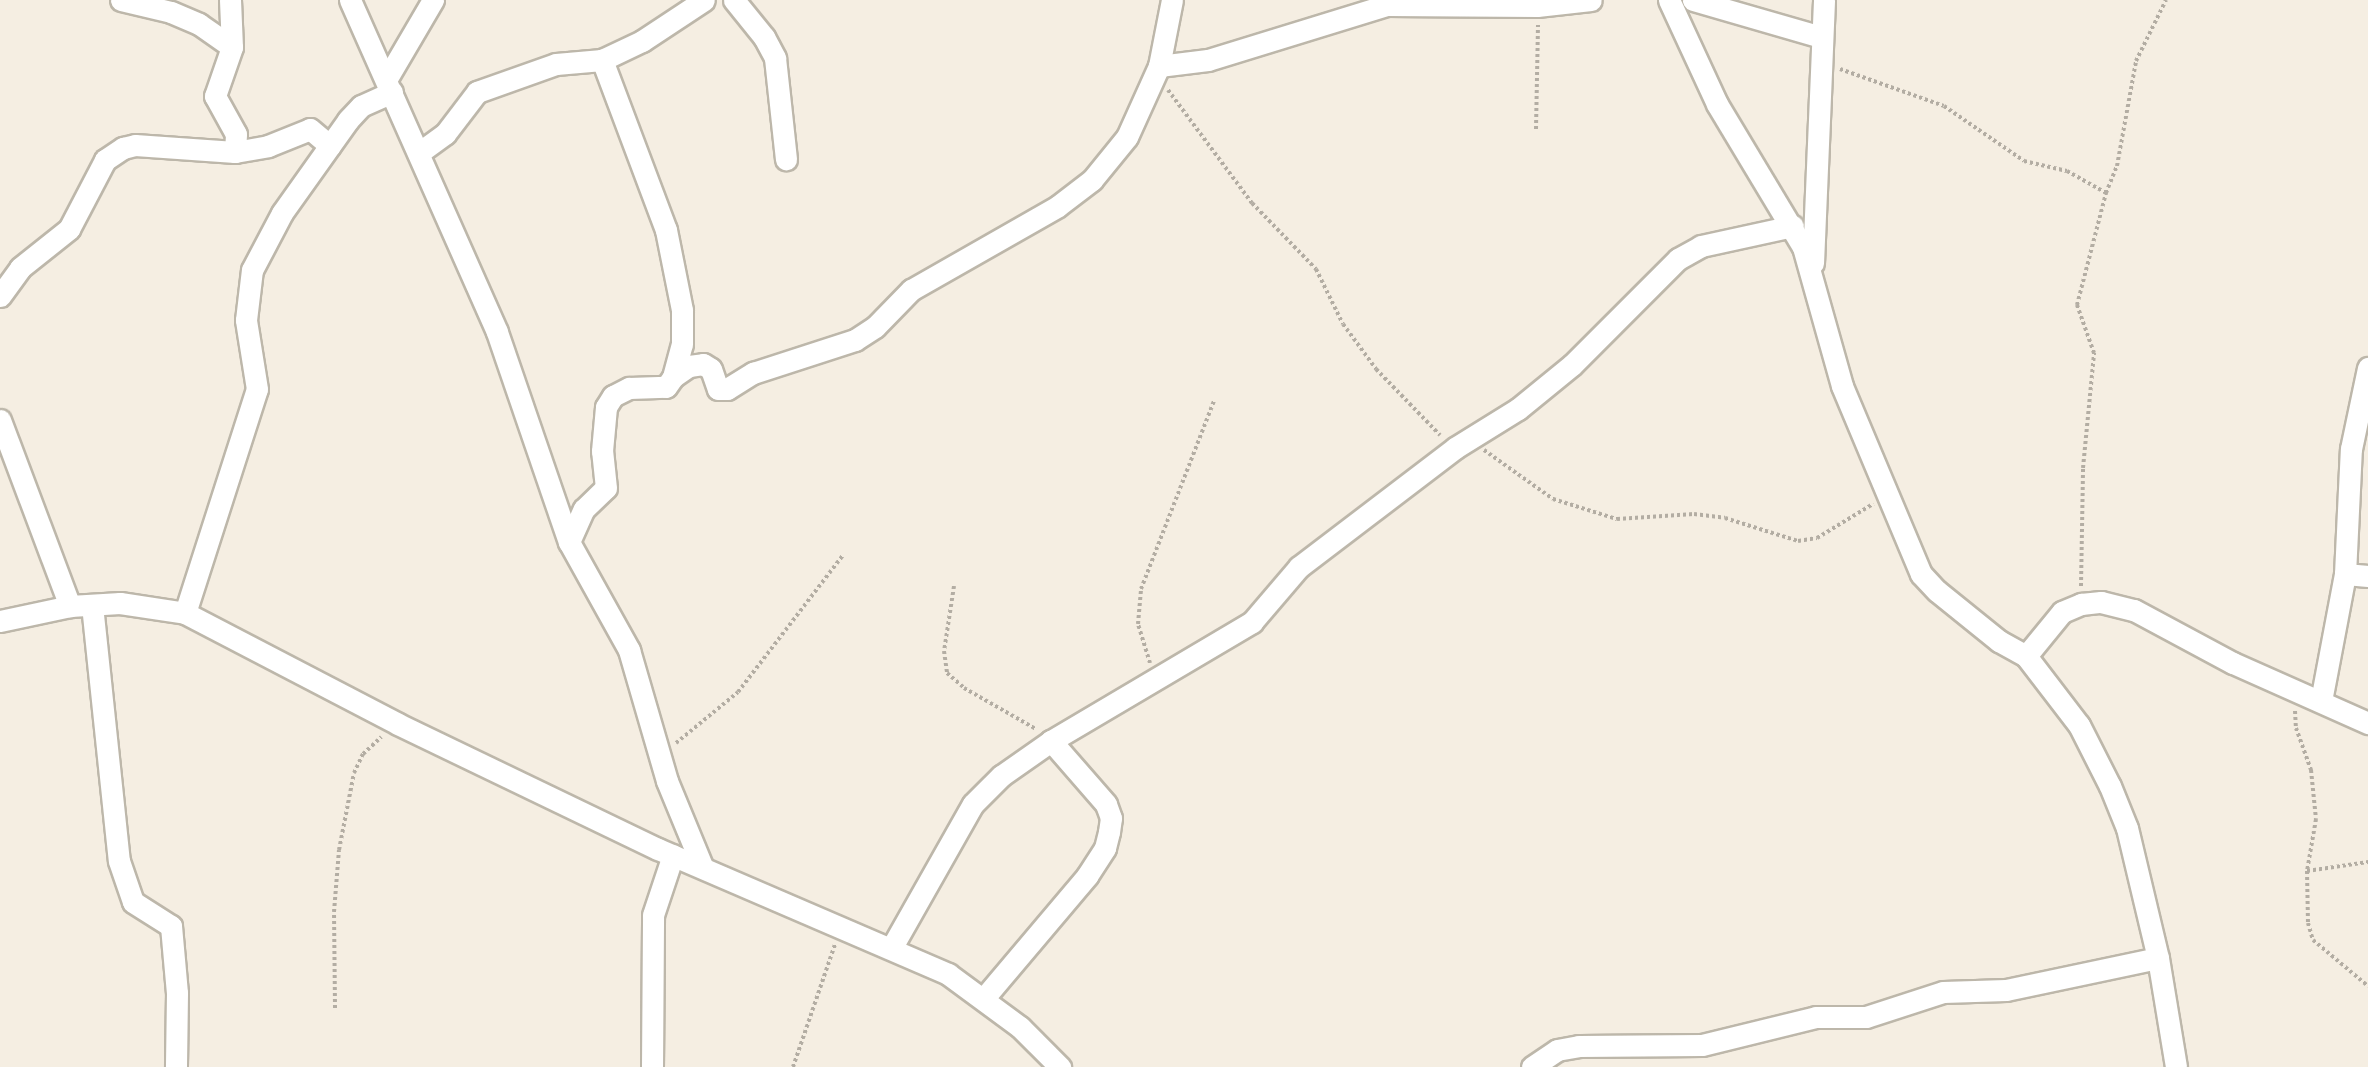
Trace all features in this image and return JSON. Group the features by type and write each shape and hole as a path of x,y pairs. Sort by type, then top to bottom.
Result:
{"street":[{"path":"121,0 171,12 199,24 232,47"},
{"path":"230,0 232,47 215,96 236,134 235,152"},
{"path":"350,0 420,152 497,332 568,542 629,650 660,757 702,866"},
{"path":"184,613 256,389 246,320 252,270 282,213 330,146 361,106 389,86 433,0"},
{"path":"420,152 449,129 477,92 556,64 602,60 642,41 704,0"},
{"path":"734,0 764,38 775,58 786,159"},
{"path":"568,542 584,509 606,488 602,450 606,407 613,396 629,387 662,389 688,366 703,364 711,369 718,389 727,389 753,373 855,340 875,327 911,290 1058,206 1092,180 1123,145 1158,69 1172,0"},
{"path":"1158,69 1208,60 1385,3 1537,6 1591,0"},
{"path":"1669,0 1718,104 1792,226 1813,271 1842,386 1886,496 1921,574 1999,641 2026,656 2079,725 2110,786 2127,828 2158,958 2176,1067"},
{"path":"1693,0 1821,38"},
{"path":"1813,271 1819,61 1824,0"},
{"path":"602,60 654,191 673,256 682,310 682,344 673,377"},
{"path":"0,296 20,268 69,229 96,174 114,152 135,145 235,152 268,146 310,129 330,146"},
{"path":"892,947 973,804 1002,776 1051,741 1252,622 1299,567 1464,444 1518,409 1572,365 1678,259 1701,246 1792,226"},
{"path":"2321,701 2344,574 2351,449 2368,368"},
{"path":"0,420 70,606"},
{"path":"2344,574 2368,576"},
{"path":"2026,656 2062,612 2080,604 2101,602 2134,610 2296,691 2368,723"},
{"path":"0,621 70,606 120,603 184,613 398,724 673,855 892,947 948,974 984,998 1060,1067"},
{"path":"92,605 119,861 134,902 171,926 177,993 176,1067"},
{"path":"984,998 1087,876 1105,848 1111,818 1106,804 1051,741"},
{"path":"652,1067 653,915 673,855"},
{"path":"1532,1067 1557,1050 1579,1046 1702,1045 1816,1017 1866,1017 1943,992 2006,990 2158,958"}],"path":[{"path":"2080,604 2083,468 2094,353 2076,305 2106,193 2117,166 2136,61 2166,0"},
{"path":"1536,129 1537,6"},
{"path":"1819,61 1944,106 2024,161 2067,171 2106,193"},
{"path":"1158,69 1252,204 1316,269 1343,324 1376,369 1421,419 1553,499 1617,519 1704,515 1798,541 1816,538 1886,496"},
{"path":"1155,681 1138,624 1140,598 1214,401"},
{"path":"660,757 738,692 843,555"},
{"path":"954,586 945,636 947,673 951,680 1033,726 1051,741"},
{"path":"2296,691 2296,728 2311,770 2316,819 2307,872 2306,900 2313,940 2368,986"},
{"path":"335,1008 334,912 347,806 354,774 363,754 398,724"},
{"path":"2307,872 2368,862"},
{"path":"793,1067 842,926"}]}
